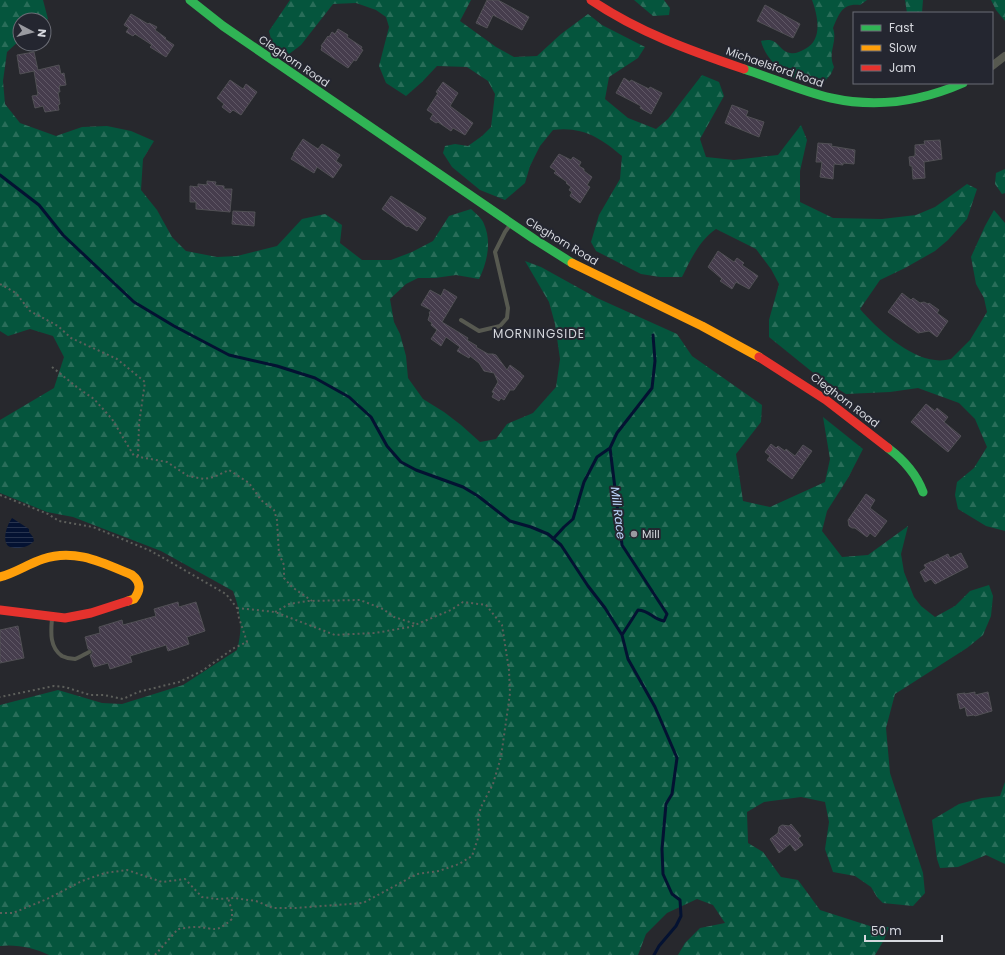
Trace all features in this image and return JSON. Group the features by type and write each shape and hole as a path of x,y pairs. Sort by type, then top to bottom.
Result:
{"street":[{"name":"Cleghorn Road","path":"190,0 223,26 511,223 575,264 743,348 803,384 851,418 905,462 914,472 923,492"},
{"name":"Michaelsford Road","path":"591,0 619,18 655,37 728,64 831,98 850,102 899,102 924,97 950,89 960,84"},
{"path":"993,65 1005,56"},
{"path":"0,577 18,571 43,559 57,555 69,554 81,555 132,575 140,583 138,595 134,599 82,615 67,618 0,610"}],"lane":[{"path":"461,320 479,331 500,326 507,318 508,308 495,252 511,223"},
{"path":"52,617 51,634 56,651 64,657 70,659 76,659 89,652"}],"path":[{"path":"0,284 16,294 30,311 58,326 71,338 117,359 145,382 139,424 138,457"},
{"path":"52,367 94,399 112,419 134,456 167,462 188,476 204,480 229,470 249,483 261,500 274,510 277,520 279,554 284,565 284,578 292,587 312,601"},
{"path":"0,495 48,514 59,521 93,527 151,551 226,594 237,608 247,642 234,648 202,671 179,682 138,692 123,699 90,695 65,687 54,686 0,697"},
{"path":"275,612 289,604 312,601 360,600 383,609 394,617 416,624"},
{"path":"0,913 13,913 47,899 82,881 105,873 127,870 162,882 185,879 202,897 228,898 256,902 273,908 296,908 363,903 417,874 439,871 459,864 472,856 479,834 478,818 481,807 493,784 501,757 510,693 509,670 502,625 486,605 463,602 451,610 410,627 375,633 335,635 275,612 237,608"},
{"path":"155,955 178,929 197,927 215,930 224,926 232,919 232,911 228,898"}],"green space":[{"path":"0,0 43,0 46,12 12,12 12,47 7,52 3,81 5,104 20,123 56,136 82,127 107,126 131,131 154,141 143,159 141,190 157,210 172,237 186,251 217,257 237,256 277,246 302,219 325,214 342,225 340,243 362,260 391,260 412,252 433,241 449,216 471,209 480,218 483,222 488,238 488,252 479,279 456,275 435,278 418,278 406,284 390,299 394,322 400,334 406,356 408,378 423,399 444,412 480,442 496,439 507,424 533,413 556,387 560,359 555,324 549,302 525,261 541,267 597,298 677,334 692,356 762,405 761,422 736,454 743,501 770,507 825,482 830,459 823,417 863,449 848,478 827,511 822,531 842,557 868,555 908,526 901,554 904,572 914,597 921,606 935,617 955,606 970,591 989,585 993,596 991,616 983,635 967,648 895,694 886,728 890,773 923,873 925,893 913,906 883,903 871,887 855,876 833,872 825,849 829,822 825,802 801,797 764,802 747,812 748,843 763,852 781,877 798,880 820,910 873,927 889,927 884,940 875,955 678,955 685,943 700,928 725,923 713,905 697,899 667,913 646,934 638,955 49,955 38,950 25,947 0,946 0,705 58,690 102,703 122,704 183,685 237,650 240,635 240,620 238,606 233,591 161,551 73,517 47,512 0,493 0,420 54,388 64,357 53,336 30,329 8,336 0,331"},
{"path":"290,0 471,0 460,21 496,47 514,57 537,56 561,34 588,14 602,25 645,47 638,58 609,77 605,99 628,118 656,129 668,119 702,75 719,82 724,96 700,139 706,157 734,160 778,155 801,125 807,140 800,171 800,202 833,218 882,219 916,215 935,207 967,184 977,189 967,219 948,240 935,251 880,280 860,309 884,333 904,348 925,358 937,360 951,359 970,340 987,312 984,298 976,284 971,257 994,210 1005,223 1005,531 986,526 958,509 955,495 957,482 974,468 987,447 975,419 959,403 918,388 890,392 846,394 816,375 769,337 769,320 779,284 771,269 756,249 716,229 700,245 682,277 660,277 641,274 596,251 591,242 599,215 620,179 622,156 599,139 573,130 553,130 540,146 530,166 525,183 505,200 480,190 452,167 443,153 445,146 455,144 468,146 482,136 491,127 495,94 488,81 467,67 437,66 406,96 386,83 379,66 389,27 386,17 376,10 356,3 333,4 301,45 289,54 273,47 269,31"},
{"path":"634,0 664,0 670,8 669,15 653,16"},
{"path":"812,0 867,0 860,5 845,8 839,14 833,28 834,38 832,61 834,67 831,74 825,81 805,81 789,76 778,68 769,58 761,41 771,40 790,53 799,52 811,45 815,40 818,27"},
{"path":"905,0 923,0 922,12 907,12"},
{"path":"991,0 1005,0 1005,21 996,10"},
{"path":"1005,169 1005,193 1002,194 995,184 996,173"},
{"path":"1005,782 1005,864 986,855 958,867 940,868 937,859 932,820 959,804 982,798 1000,796"}],"water":[{"path":"12,518 29,529 34,541 29,545 22,548 15,548 8,546 6,543 5,536 8,524"}],"building":[{"path":"487,0 498,0 529,17 522,30 493,15 487,28 476,23"},
{"path":"765,5 800,24 793,38 757,21"},
{"path":"131,14 148,24 149,23 157,27 155,30 174,45 166,57 150,47 152,45 135,34 133,36 126,32 129,28 124,25"},
{"path":"338,29 348,35 347,37 362,47 361,49 363,50 356,61 354,60 348,68 321,50 321,46 328,36 329,37 332,32 335,34"},
{"path":"34,52 38,70 59,65 61,74 64,73 66,85 59,86 59,110 45,112 43,106 35,108 32,96 38,95 34,71 20,74 17,55"},
{"path":"624,78 630,82 631,80 649,89 650,87 662,93 651,114 640,108 641,106 616,93"},
{"path":"230,80 243,89 246,84 257,92 241,115 233,110 230,113 222,107 224,104 217,98"},
{"path":"443,82 458,93 450,106 473,123 465,135 453,128 451,131 438,122 436,123 430,119 433,114 427,110"},
{"path":"732,105 748,111 746,116 764,122 759,137 725,123"},
{"path":"303,139 318,149 322,144 340,155 336,161 342,165 333,178 317,167 314,173 291,159"},
{"path":"940,140 942,159 924,162 925,178 913,179 912,166 910,166 909,157 915,156 915,145 925,144 924,141"},
{"path":"818,143 832,144 831,146 855,150 854,164 834,164 833,179 820,177 822,162 816,162"},
{"path":"559,154 571,160 573,157 581,162 579,166 592,177 587,185 590,187 580,203 570,196 572,192 569,190 571,187 566,183 567,182 554,173 556,171 550,167"},
{"path":"207,181 216,182 215,185 224,186 224,189 232,189 230,212 196,209 196,202 190,202 190,186 198,187 198,184 207,185"},
{"path":"391,196 426,218 417,231 408,226 407,227 382,209"},
{"path":"233,211 255,212 254,226 232,224"},
{"path":"718,251 734,262 737,258 744,263 742,265 758,276 749,289 736,282 732,289 720,281 722,279 708,267"},
{"path":"444,289 457,297 442,322 468,338 467,340 477,346 476,347 488,354 496,355 507,370 510,365 524,376 514,390 510,390 504,400 501,398 499,401 492,397 494,393 492,392 498,382 494,373 484,371 479,363 470,356 469,358 457,351 460,347 446,337 441,346 431,339 437,330 428,320 431,310 421,305 430,290 441,296"},
{"path":"902,293 911,300 913,298 920,303 929,303 939,310 937,313 948,321 937,337 929,331 918,333 888,312"},
{"path":"926,404 935,411 937,408 948,417 944,422 961,436 948,452 911,422"},
{"path":"771,444 776,448 778,446 785,451 786,449 795,456 803,445 812,451 792,479 767,460 770,456 765,452"},
{"path":"866,494 875,500 870,508 887,521 875,537 870,533 867,537 855,528 849,526 848,520"},
{"path":"961,553 968,567 935,584 931,579 925,582 920,572 926,568 924,565 948,554 950,558"},
{"path":"178,602 179,607 196,602 205,631 187,637 189,644 168,651 166,645 130,656 132,662 110,669 108,663 94,667 90,655 92,654 92,651 88,649 85,637 100,633 99,627 122,620 123,625 156,616 154,609"},
{"path":"18,626 24,658 0,663 0,630"},
{"path":"975,692 975,695 988,692 992,711 975,716 967,716 965,707 960,709 957,694"},
{"path":"791,824 801,836 798,838 803,845 795,851 790,844 779,853 770,839 778,833 779,827 782,825 789,826"}],"waterway":[{"path":"0,175 39,205 63,235 134,302 174,326 229,355 277,366 315,378 349,397 371,417 387,446 401,462 416,470 463,487 478,496 510,521 548,534 561,545 622,635 628,659 655,707 677,758 672,794 666,804 662,849 663,874 672,894 680,900 681,916 676,926 659,946 654,955"},
{"path":"553,539 573,519 584,482 597,457 610,448 617,433 652,388 655,361 653,335"},
{"name":"Mill Race","path":"610,448 622,545 667,614 664,621 657,619 646,612 638,610 622,635"}],"traffic: fast":[{"path":"190,0 223,26 534,239 572,263"},
{"path":"744,69 799,89 848,101 898,101 931,94 960,84"},
{"path":"888,448 909,467 923,492"}],"traffic: slow":[{"path":"572,263 702,326 759,357"},
{"path":"0,577 32,563 55,556 66,555 89,558 132,575 137,580 139,586 138,592 134,599 128,601"}],"traffic: jam":[{"path":"591,0 627,22 665,40 744,69"},
{"path":"759,357 826,400 888,448"},
{"path":"0,610 65,618 91,613 128,601"}],"place":[{"name":"Mill","path":"634,534"}],"district":[{"name":"MORNINGSIDE","path":"539,334"}]}
